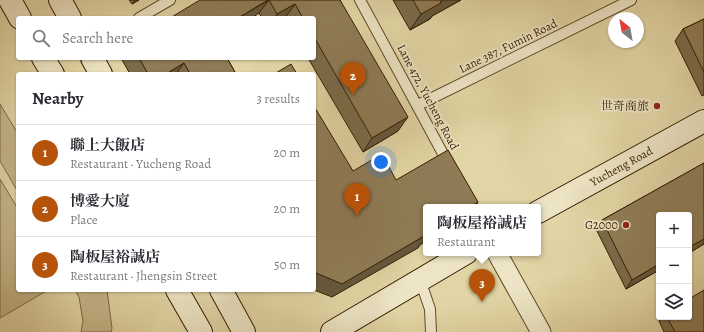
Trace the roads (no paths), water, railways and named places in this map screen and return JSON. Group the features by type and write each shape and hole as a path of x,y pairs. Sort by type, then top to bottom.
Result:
{"street":[{"path":"10,0 19,16"},
{"path":"60,0 69,16"},
{"path":"44,60 52,72"},
{"path":"93,60 100,72"},
{"name":"Yucheng Road","path":"541,210 704,121"},
{"path":"332,332 461,256"},
{"path":"499,256 541,332"},
{"path":"178,292 201,332"},
{"path":"222,292 244,332"}],"lane":[{"path":"142,16 170,0"},
{"name":"Lane 472, Yucheng Road","path":"360,0 454,173"},
{"name":"Lane 387, Fumin Road","path":"418,105 631,0"},
{"path":"420,280 430,309 431,332"}],"place":[{"name":"博愛大廈","path":"353,95"},
{"name":"世奇商旅","path":"657,106"},
{"name":"聯上大飯店","path":"357,216"},
{"name":"G2000","path":"626,225"},
{"name":"陶板屋裕誠店","path":"482,302"}]}
